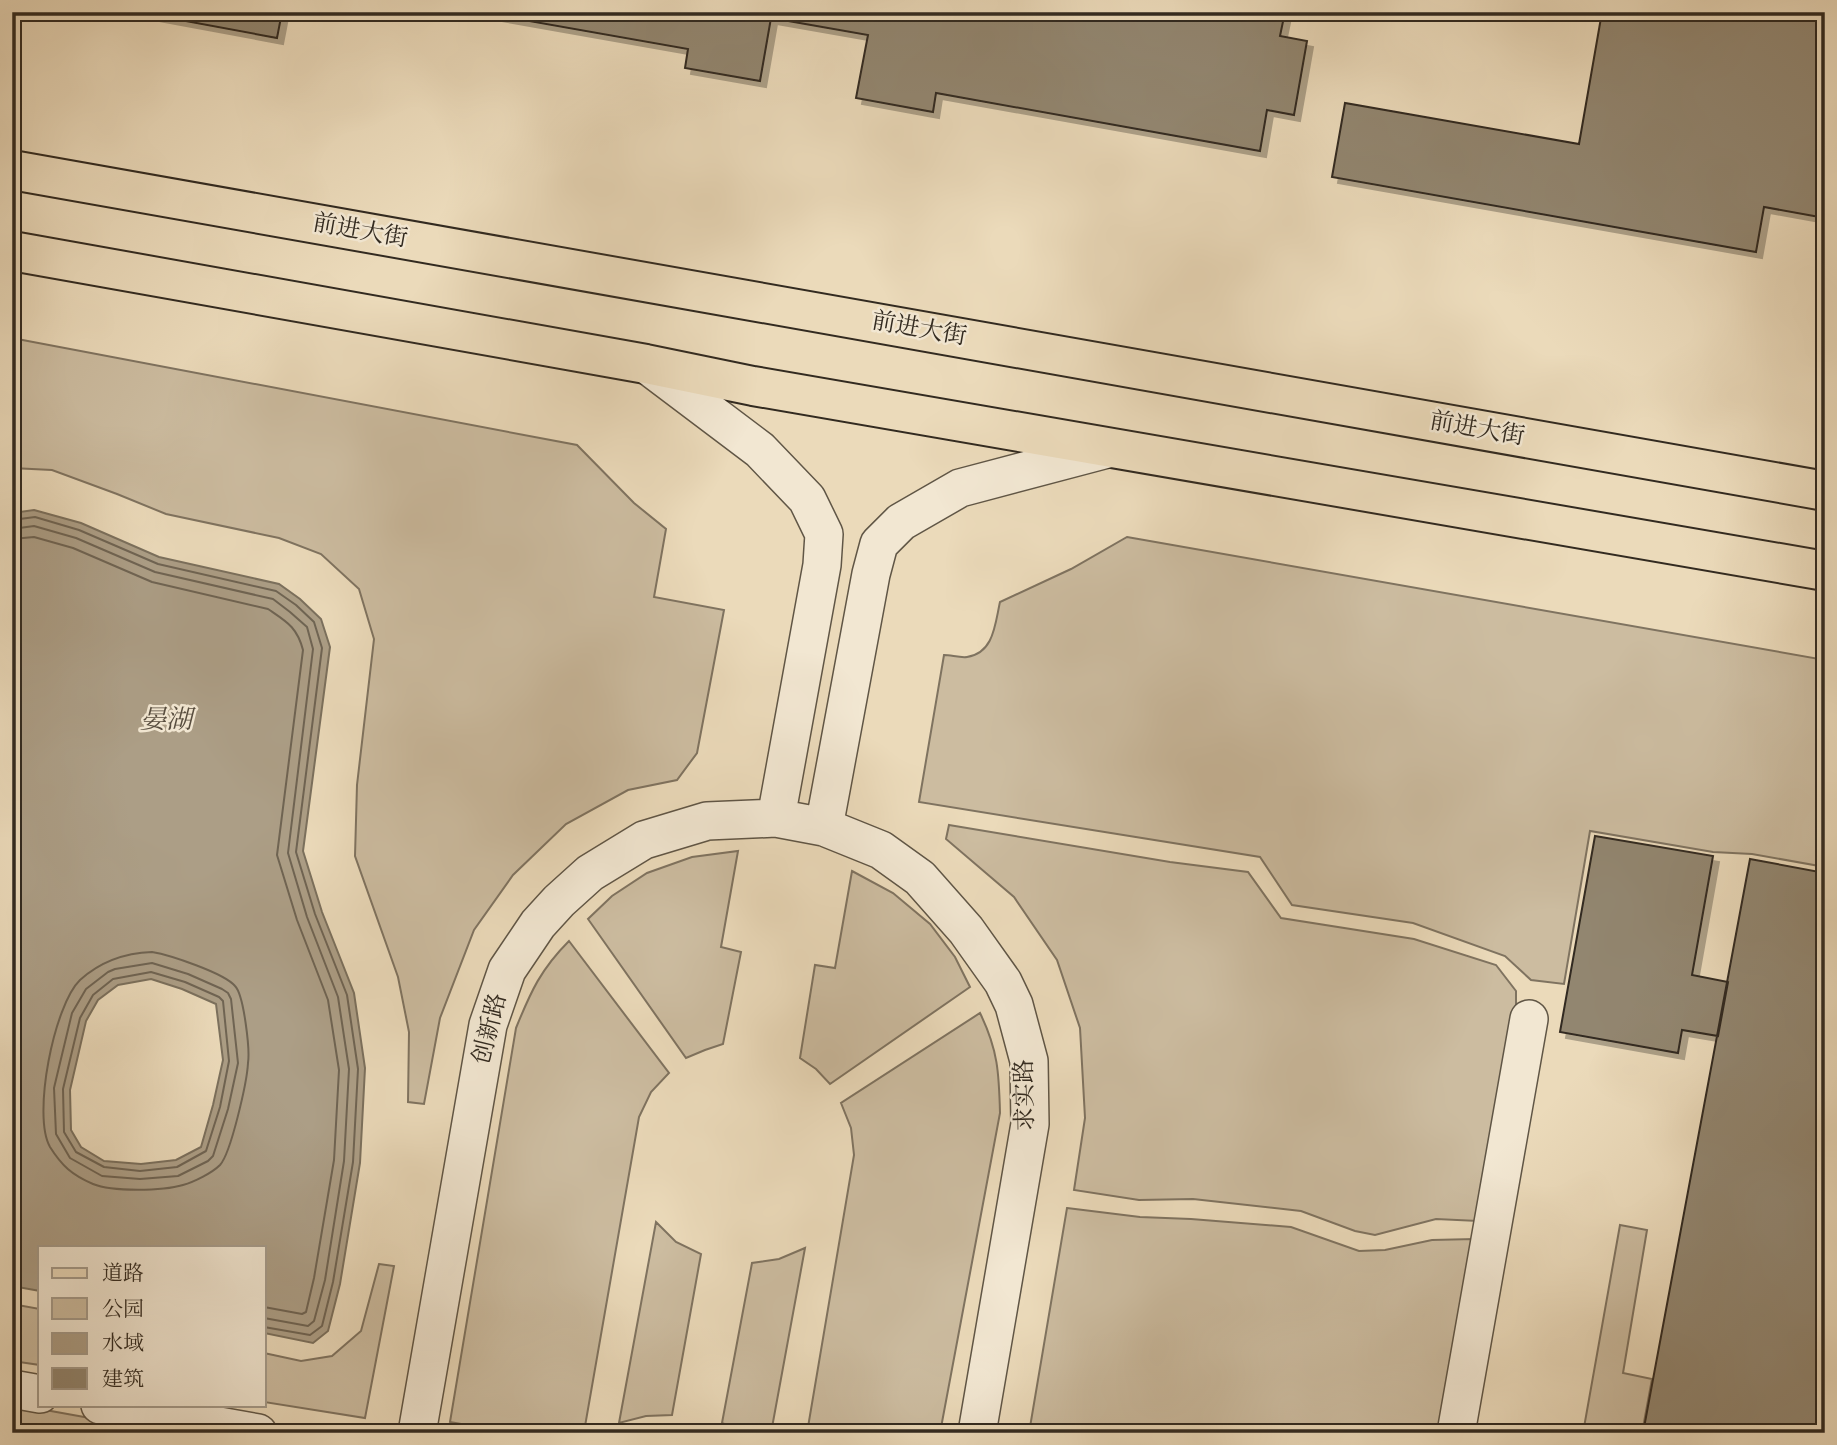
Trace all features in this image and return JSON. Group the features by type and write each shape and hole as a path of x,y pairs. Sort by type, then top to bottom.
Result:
{"main road":[{"name":"前进大街","path":"12,170 1825,491"},
{"path":"12,251 646,364 753,386 1825,571"}],"lane":[{"path":"646,364 760,450 807,499 824,534 800,822"},
{"path":"800,822 879,544 901,522 960,488 1111,448"},
{"name":"创新路","path":"417,1433 488,1025 507,970 538,924 559,901 590,873 644,840 707,821 800,822"},
{"name":"求实路","path":"800,822 881,850 920,878 966,930 1003,982 1014,1005 1029,1061 1030,1124 977,1433"},
{"path":"1456,1433 1529,1019"},
{"path":"12,1389 38,1394"},
{"path":"106,1406 258,1433"}],"green space":[{"path":"12,338 577,445 634,503 666,529 654,597 724,610 697,753 677,780 628,790 566,824 513,875 474,930 440,1018 424,1104 408,1102 409,1032 398,977 355,856 357,785 374,639 359,589 321,554 279,538 166,514 52,470 12,468"},
{"path":"1127,537 1825,660 1825,867 1752,854 1713,852 1590,831 1564,984 1531,980 1505,956 1413,923 1292,905 1260,857 919,802 944,655 964,657 983,650 992,636 1000,602 1071,569"},
{"path":"949,825 1170,862 1248,872 1281,918 1414,939 1496,965 1516,991 1516,1015 1478,1221 1436,1219 1375,1235 1355,1231 1301,1211 1193,1199 1139,1200 1074,1190 1085,1118 1080,1028 1057,960 1014,897 946,839"},
{"path":"738,851 721,947 741,952 723,1044 686,1058 588,919 612,896 647,873 692,857"},
{"path":"852,871 893,893 930,924 955,957 970,987 830,1084 816,1069 800,1058 815,965 835,968"},
{"path":"569,941 669,1073 651,1092 639,1117 584,1432 511,1433 450,1422 516,1028 538,981"},
{"path":"980,1013 991,1039 996,1062 1000,1113 940,1433 807,1433 854,1155 851,1128 841,1103"},
{"path":"1067,1208 1140,1217 1291,1227 1359,1251 1385,1250 1432,1240 1474,1239 1439,1433 1029,1433"},
{"path":"656,1222 676,1242 701,1254 672,1415 646,1416 619,1423"},
{"path":"1620,1225 1647,1230 1623,1373 1652,1379 1642,1433 1583,1433"},
{"path":"805,1248 771,1433 745,1433 722,1423 752,1263 779,1259"},
{"path":"379,1264 394,1266 365,1418 266,1402 266,1353 301,1361 332,1356 361,1331"},
{"path":"12,1304 38,1309 38,1365 12,1361"},
{"path":"12,1404 173,1433 12,1433"}],"water":[{"name":"晏湖","path":"34,510 81,523 159,557 279,584 321,619 330,647 303,851 322,912 354,993 365,1068 360,1163 340,1284 328,1331 313,1343 266,1333 266,1246 38,1246 38,1291 12,1286 12,513","holes":["151,979 216,1004 223,1060 201,1147 176,1160 141,1164 104,1161 81,1147 71,1130 70,1090 86,1021 98,1000 118,985"]}],"building":[{"path":"137,12 282,12 277,38"},
{"path":"479,12 1285,12 1280,36 1307,41 1294,115 1267,110 1260,151 936,93 933,112 856,98 868,35 771,18 760,81 685,68 688,49"},
{"path":"1602,12 1799,12 1798,16 1825,21 1825,218 1764,207 1756,252 1332,177 1345,103 1579,144"},
{"path":"1595,836 1713,856 1692,975 1728,982 1718,1036 1682,1030 1678,1053 1560,1032"},
{"path":"1750,859 1825,873 1825,1433 1643,1433"}]}
